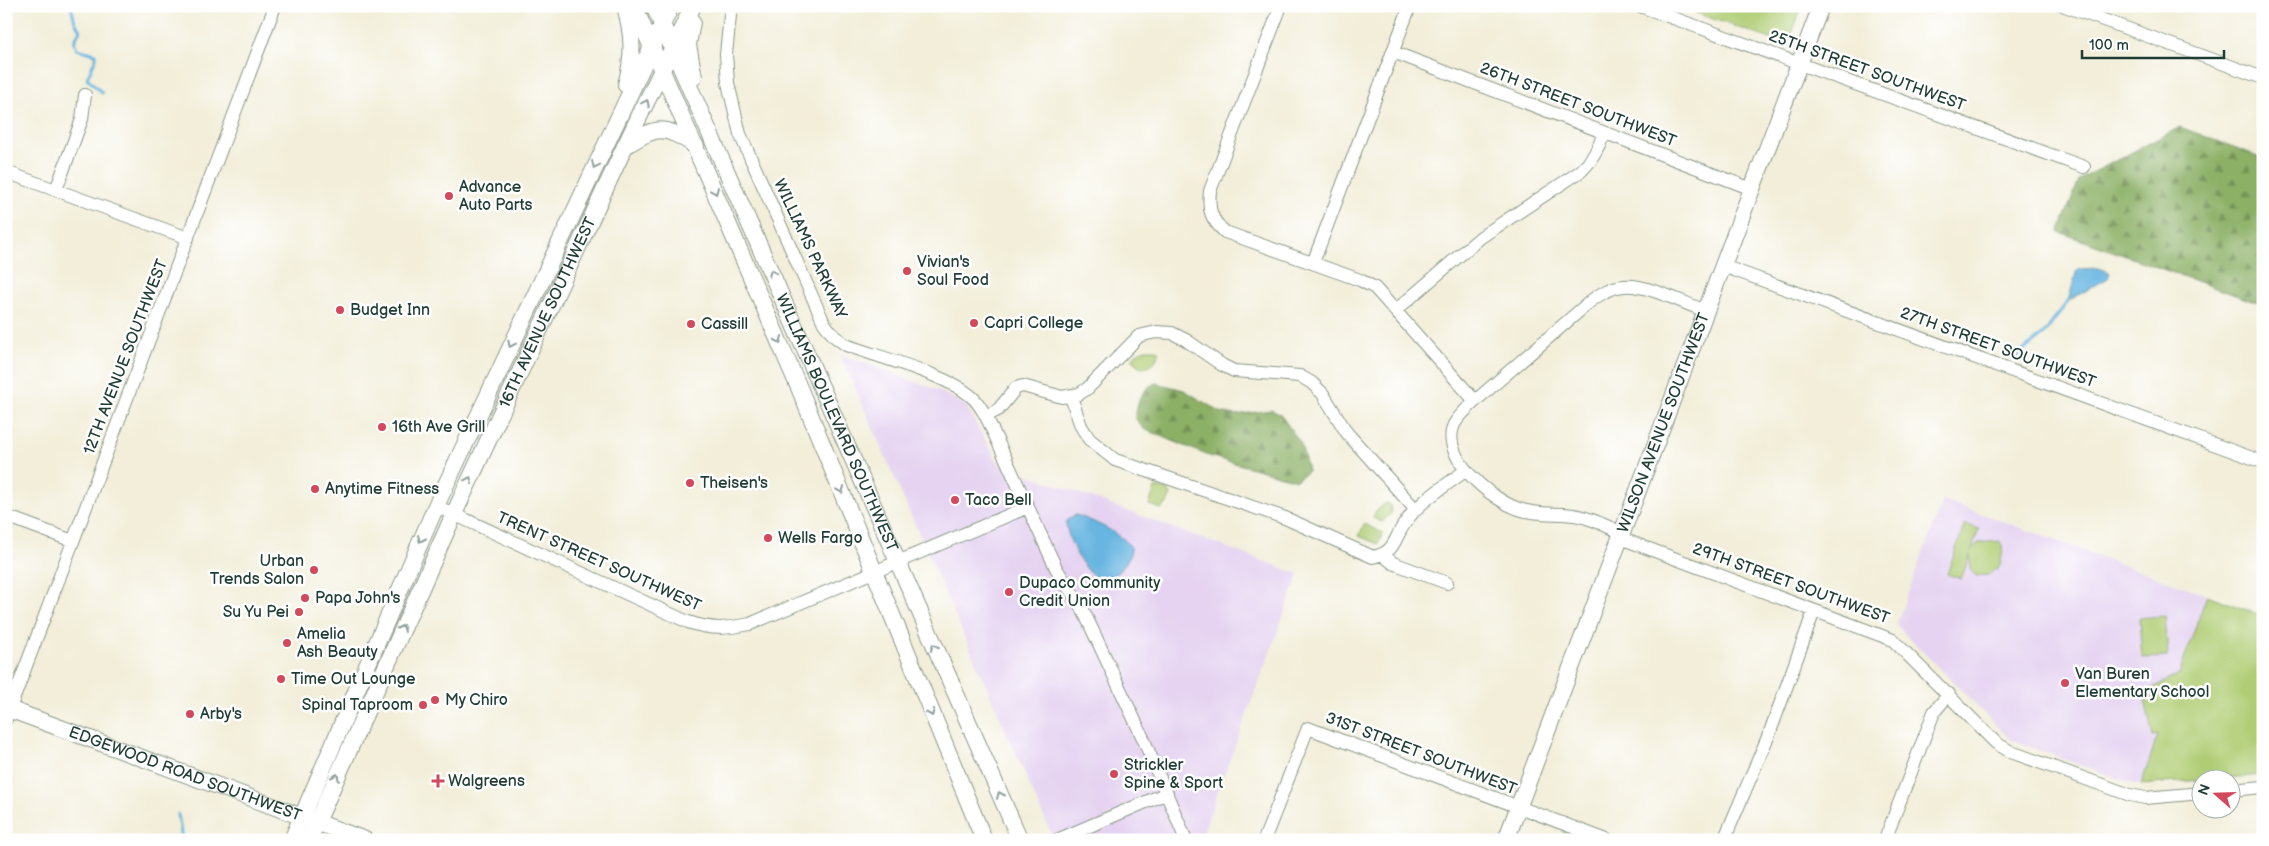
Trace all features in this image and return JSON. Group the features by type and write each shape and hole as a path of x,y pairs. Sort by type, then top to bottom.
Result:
{"main road":[{"path":"616,121 628,78 633,50 625,6"},
{"name":"WILLIAMS BOULEVARD SOUTHWEST","path":"634,6 800,390 984,840"},
{"name":"WILLIAMS BOULEVARD SOUTHWEST","path":"654,6 1020,840"},
{"name":"16TH AVENUE SOUTHWEST","path":"309,840 309,819 436,506 671,6"},
{"path":"695,6 689,35 689,57 705,120"},
{"name":"16TH AVENUE SOUTHWEST","path":"292,840 309,819 454,514 624,146 695,6"},
{"name":"WILSON AVENUE SOUTHWEST","path":"1506,840 1821,6"},
{"path":"624,146 648,132 661,129 674,132 696,146"},
{"name":"EDGEWOOD ROAD SOUTHWEST","path":"7,712 365,840"}],"street":[{"name":"12TH AVENUE SOUTHWEST","path":"7,712 276,6"},
{"name":"WILLIAMS PARKWAY","path":"731,6 726,54 728,84 740,134 824,323 834,336 846,345 957,386 974,399 986,416 1056,568 1083,610 1167,793 1186,840"},
{"path":"1280,6 1210,191 1208,207 1214,222 1225,232 1360,280 1375,288 1475,401"},
{"path":"1313,263 1410,6"},
{"name":"25TH STREET SOUTHWEST","path":"1640,6 2084,167"},
{"path":"2065,6 2263,78"},
{"name":"26TH STREET SOUTHWEST","path":"1393,52 1752,189"},
{"path":"56,190 82,119 85,95"},
{"path":"1395,311 1481,237 1581,171 1590,163 1604,133"},
{"path":"6,172 188,238"},
{"name":"27TH STREET SOUTHWEST","path":"1723,266 2263,462"},
{"name":"29TH STREET SOUTHWEST","path":"1706,311 1641,287 1624,286 1606,290 1475,401 1453,424 1450,437 1454,453 1466,470 1485,488 1502,501 1519,510 1539,514 1579,516 1621,535 1893,640 1996,743 2011,752 2130,795 2145,798 2192,794"},
{"path":"986,416 998,410 1016,388 1023,386 1054,396 1071,397 1088,388 1139,336 1156,332 1172,333 1234,371 1300,376 1312,383 1323,394 1347,433 1416,510"},
{"path":"1071,397 1081,426 1089,440 1115,460 1285,518 1360,553 1373,557 1383,555 1391,550 1404,523 1416,510 1466,470"},
{"name":"TRENT STREET SOUTHWEST","path":"436,506 688,622 710,629 726,629 750,624 1028,507"},
{"path":"6,516 73,541"},
{"path":"1383,555 1393,563 1447,583"},
{"path":"1724,840 1770,732 1814,611"},
{"path":"1885,840 1934,712 1949,694"},
{"name":"31ST STREET SOUTHWEST","path":"1264,840 1308,728 1607,840"},
{"path":"2242,789 2263,787"},
{"path":"1057,840 1167,793"}],"shaded area":[{"path":"840,354 940,391 966,406 999,464 1299,574 1200,840 1054,840"},
{"name":"Van Buren Elementary School","path":"1943,500 2207,595 2141,785 2133,784 2011,740 1896,625"}],"green space":[{"path":"1699,6 1802,6 1788,45 1696,13"},
{"path":"2180,127 2263,158 2263,305 2059,232 2079,180"},
{"path":"1145,349 1156,349 1160,352 1153,364 1141,368 1133,361 1133,358 1138,352"},
{"path":"1156,383 1184,390 1220,412 1235,415 1271,410 1280,414 1301,444 1308,471 1296,480 1209,456 1144,429 1135,418 1137,407 1146,389"},
{"path":"1155,488 1168,490 1171,495 1166,505 1161,509 1149,505"},
{"path":"1386,503 1391,505 1391,514 1382,522 1373,518 1375,512"},
{"path":"1364,524 1383,533 1378,544 1359,536"},
{"path":"1965,524 1979,529 1971,552 1978,543 2000,541 2002,552 1998,570 1995,569 1988,575 1976,576 1970,569 1970,555 1961,579 1947,574"},
{"path":"2207,595 2263,616 2263,775 2242,777 2242,768 2192,768 2192,781 2141,785 2158,735 2153,736 2144,696 2146,692 2179,674"},
{"path":"2165,616 2168,657 2142,658 2139,618"}],"water":[{"path":"2099,268 2110,273 2108,278 2068,301 2077,269"},
{"path":"1076,515 1114,533 1122,538 1131,548 1125,564 1111,577 1100,580 1088,570 1077,555 1067,531 1066,523 1069,518"}],"waterway":[{"path":"71,6 75,22 80,30 74,42 77,49 96,54 87,78 102,93"},
{"path":"2014,358 2044,334 2068,301"},
{"path":"178,814 182,840"}],"place":[{"name":"Advance Auto Parts","path":"449,196"},
{"name":"Vivian's Soul Food","path":"907,271"},
{"name":"Budget Inn","path":"340,310"},
{"name":"Capri College","path":"974,323"},
{"name":"Cassill","path":"691,324"},
{"name":"16th Ave Grill","path":"382,427"},
{"name":"Theisen's","path":"690,483"},
{"name":"Anytime Fitness","path":"315,489"},
{"name":"Taco Bell","path":"955,500"},
{"name":"Wells Fargo","path":"768,538"},
{"name":"Urban Trends Salon","path":"314,570"},
{"name":"Dupaco Community Credit Union","path":"1009,592"},
{"name":"Papa John's","path":"305,598"},
{"name":"Su Yu Pei","path":"299,612"},
{"name":"Amelia Ash Beauty","path":"287,643"},
{"name":"Time Out Lounge","path":"281,679"},
{"name":"Van Buren Elementary School","path":"2065,683"},
{"name":"My Chiro","path":"435,700"},
{"name":"Spinal Taproom","path":"423,705"},
{"name":"Arby's","path":"190,714"},
{"name":"Strickler Spine & Sport","path":"1114,774"},
{"name":"Walgreens","path":"438,781"}]}
